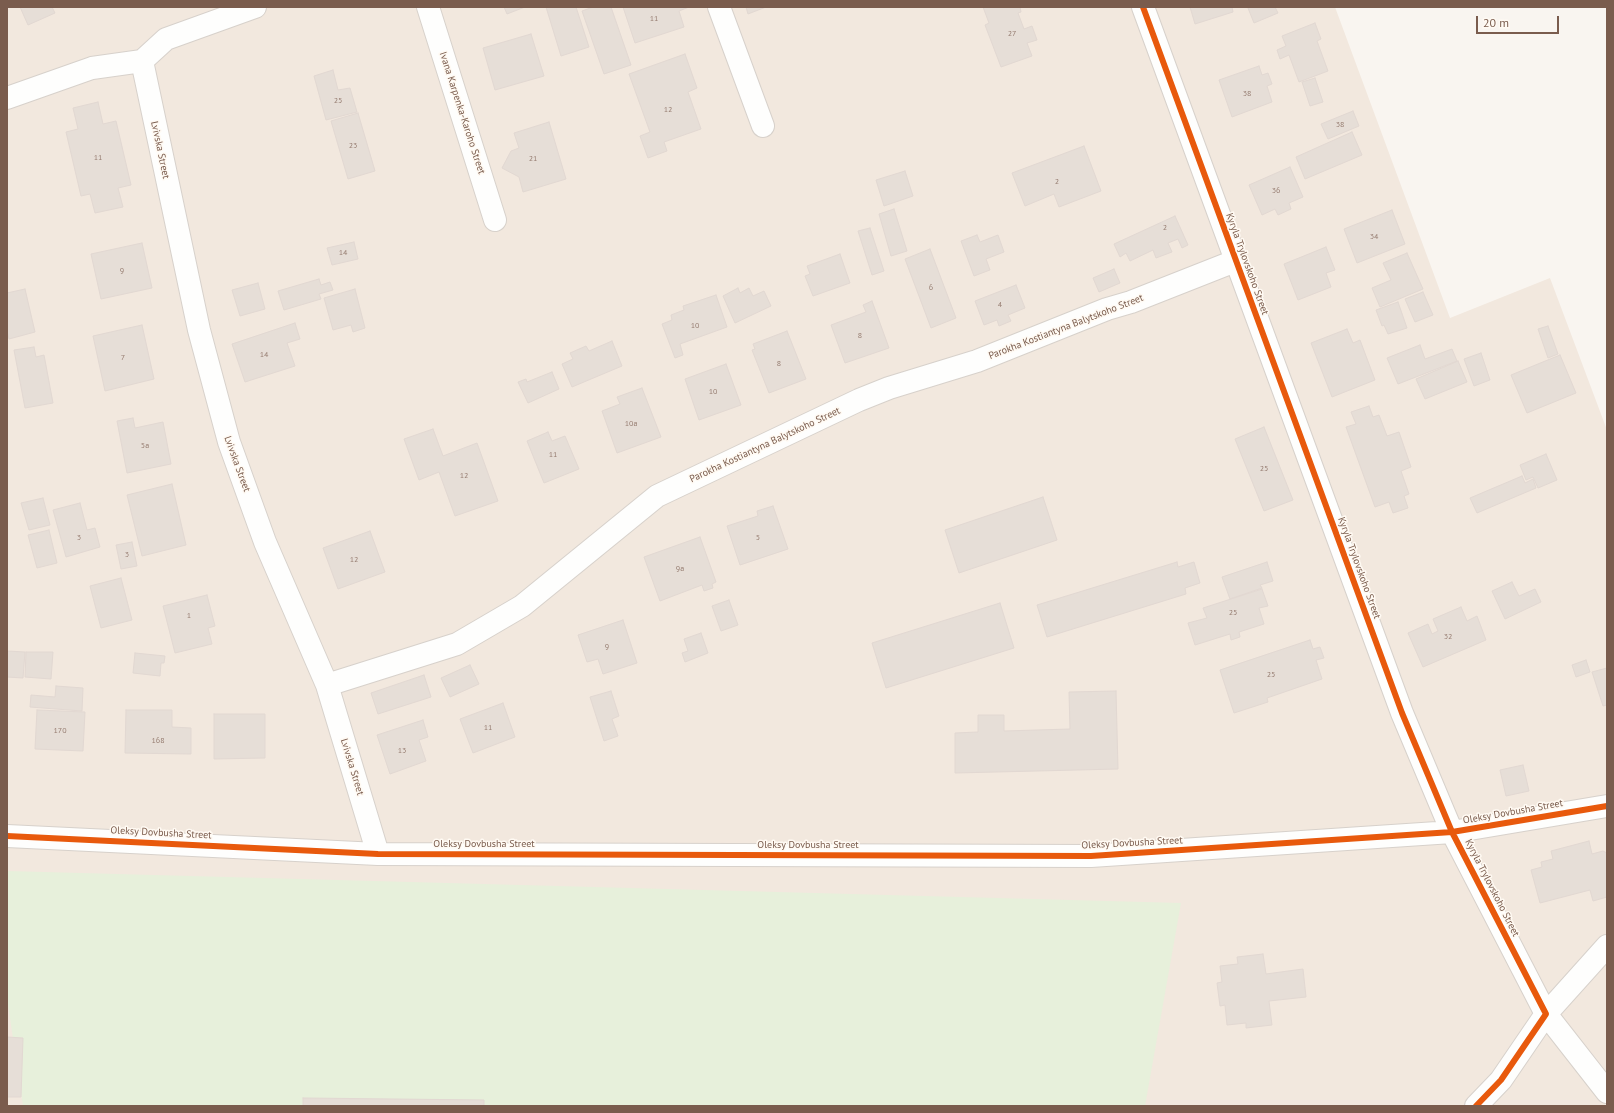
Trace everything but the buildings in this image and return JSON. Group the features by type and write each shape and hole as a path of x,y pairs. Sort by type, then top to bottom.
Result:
{"street":[{"path":"7,98 92,68 142,61 166,39 254,7"},
{"name":"Ivana Karpenka-Karoho Street","path":"428,7 496,220"},
{"path":"719,7 762,126"},
{"name":"Kyryla Trylovskoho Street","path":"1142,7 1402,713 1452,832 1546,1014 1607,1092"},
{"name":"Lvivska Street","path":"142,61 199,330 229,442 266,542 328,684 378,854"},
{"name":"Parokha Kostiantyna Balytskoho Street","path":"328,684 457,644 522,606 657,496 859,400 889,388 977,362 1107,309 1131,302 1235,261"},
{"name":"Oleksy Dovbusha Street","path":"7,836 378,854 1091,856 1452,832 1607,806"},
{"path":"1476,1106 1501,1080 1546,1014 1607,946"}],"shaded area":[{"path":"7,7 1335,7 1450,318 1550,278 1607,430 1607,1106 7,1106"}],"green space":[{"path":"7,871 1181,903 1145,1106 23,1106 7,998"}],"cycle path":[{"path":"1143,7 1402,713 1452,832 1546,1014 1501,1080 1476,1106"},
{"path":"7,836 378,854 1091,856 1452,832 1607,806"}]}
